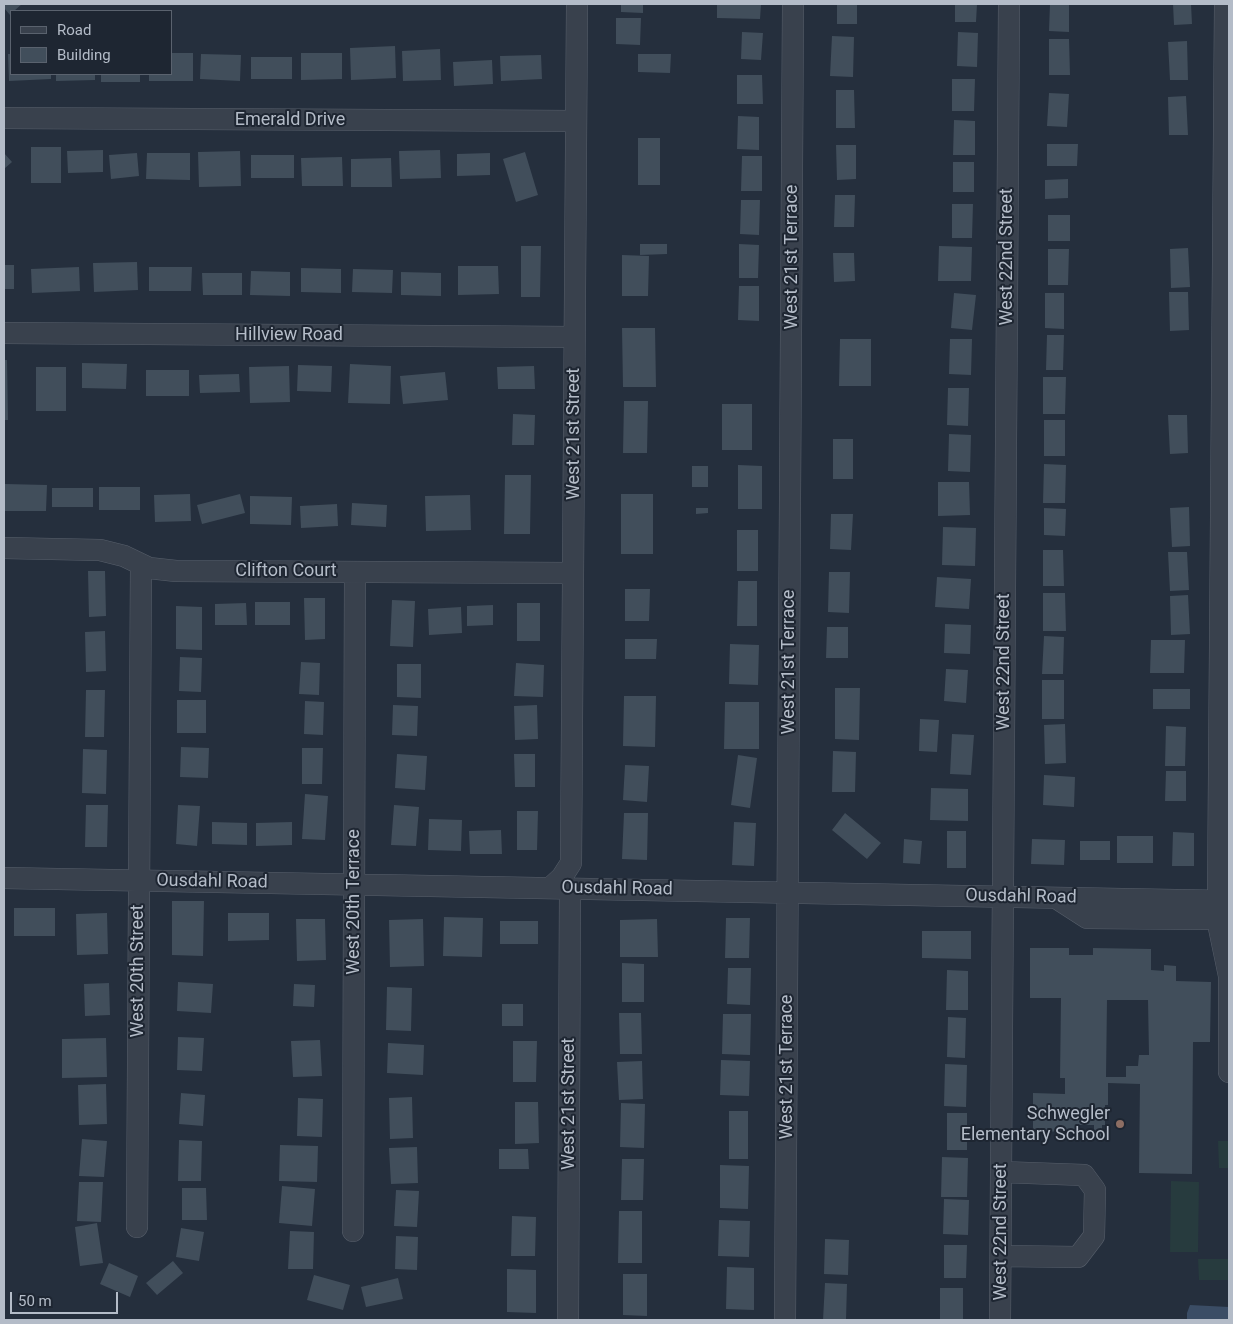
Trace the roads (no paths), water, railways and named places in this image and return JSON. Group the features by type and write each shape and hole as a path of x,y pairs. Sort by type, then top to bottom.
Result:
{"street":[{"name":"West 21st Street","path":"571,863 577,4"},
{"name":"West 21st Terrace","path":"785,1320 793,4"},
{"name":"West 22nd Street","path":"1000,1320 1009,4"},
{"path":"1225,4 1224,901 1219,928 1229,976 1229,1072"},
{"name":"Emerald Drive","path":"4,118 576,122"},
{"name":"Hillview Road","path":"4,333 574,337"},
{"name":"Clifton Court","path":"4,548 100,550 124,556 140,565 160,570 176,571 573,573"},
{"name":"West 20th Street","path":"137,1227 140,565"},
{"name":"West 20th Terrace","path":"353,1231 355,572"},
{"path":"560,888 562,877 571,863 583,882 596,889"},
{"name":"Ousdahl Road","path":"4,878 1224,901"},
{"name":"West 21st Street","path":"560,888 568,1320"},
{"path":"1001,1172 1084,1176 1094,1190 1094,1236 1078,1256 1001,1256"}],"water":[{"path":"1190,1305 1229,1307 1229,1320 1187,1320"}],"place":[{"name":"Schwegler Elementary School","path":"1120,1124"}]}
